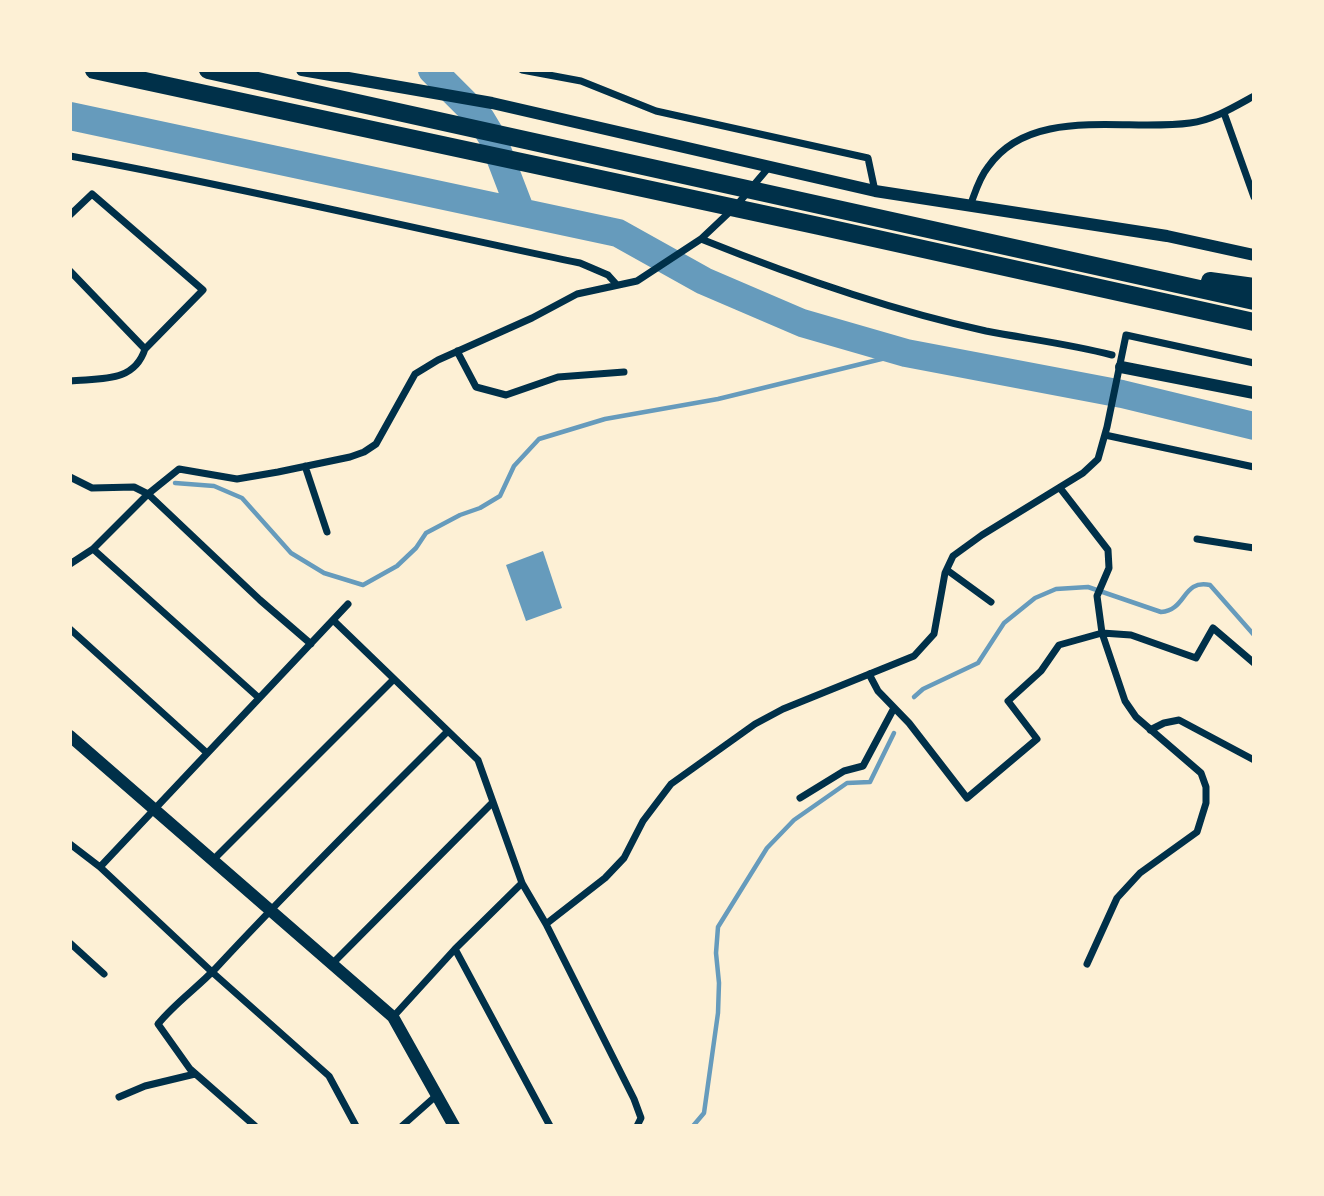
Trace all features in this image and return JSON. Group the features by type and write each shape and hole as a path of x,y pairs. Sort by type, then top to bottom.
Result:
{"highway":[{"path":"94,70 819,226 1251,324"},
{"path":"208,70 1254,301"},
{"path":"1068,260 1254,287"}],"street":[{"path":"302,70 492,103 875,191 1167,236 1254,255"},
{"path":"522,70 581,81 656,111 868,158 875,191"},
{"path":"970,206 981,177 993,160 1016,141 1034,133 1076,126 1191,123 1224,113 1254,96"},
{"path":"1224,113 1254,197"},
{"path":"70,156 171,174 395,225 580,263 608,275 617,285"},
{"path":"70,564 93,549 148,494 179,469 237,479 364,452 376,444 415,374 577,294 637,281 701,239 736,206 769,167"},
{"path":"70,215 92,194 203,290 145,349 141,363 127,374 70,381"},
{"path":"701,239 780,271 914,312 987,331 1112,355"},
{"path":"70,271 145,349"},
{"path":"545,924 605,878 624,858 643,821 671,784 755,724 783,709 914,656 934,634 947,570 954,556 982,535 1083,473 1098,459 1126,335 1254,363"},
{"path":"457,351 476,387 506,395 558,377 624,372"},
{"path":"1120,370 1254,393"},
{"path":"1106,431 1254,467"},
{"path":"305,466 327,531"},
{"path":"70,477 92,488 134,487 148,494 260,600 311,643"},
{"path":"1060,488 1108,550 1110,559 1097,596 1101,633 1125,701 1150,730 1201,773 1206,787 1204,810 1197,832 1140,873 1117,898 1087,964"},
{"path":"1197,539 1254,548"},
{"path":"93,549 259,698"},
{"path":"947,570 990,602"},
{"path":"100,867 348,604"},
{"path":"333,620 478,760 522,883 634,1099 641,1118 637,1126"},
{"path":"869,674 878,691 909,723 967,798 1037,739 1008,701 1041,671 1059,645 1101,633 1131,635 1196,658 1213,628 1254,663"},
{"path":"70,629 207,754"},
{"path":"213,860 394,679"},
{"path":"800,798 844,771 863,766 897,710"},
{"path":"1150,730 1179,720 1254,760"},
{"path":"255,1126 195,1074 158,1024 448,731"},
{"path":"70,736 393,1017 454,1126"},
{"path":"332,964 493,802"},
{"path":"70,844 100,867 329,1076 356,1126"},
{"path":"393,1017 455,949 522,883"},
{"path":"70,943 104,974"},
{"path":"455,949 550,1126"},
{"path":"119,1097 145,1086 195,1074"},
{"path":"402,1126 437,1095"}],"water":[{"path":"543,551 562,608 526,621 506,565"}],"waterway":[{"path":"432,70 481,119 493,139 521,212"},
{"path":"70,116 618,233 704,281 802,323 906,353 1122,394 1254,426"},
{"path":"175,483 214,486 242,498 291,553 324,573 363,585 397,566 416,548 426,533 500,496 514,466 539,439 605,419 718,399 906,353"},
{"path":"914,697 923,689 978,663 1004,623 1035,598 1056,589 1088,587 1161,612 1176,606 1194,586 1210,585 1254,635"},
{"path":"693,1126 704,1113 718,1013 718,927 767,848 794,820 847,783 870,782 894,733"}]}
